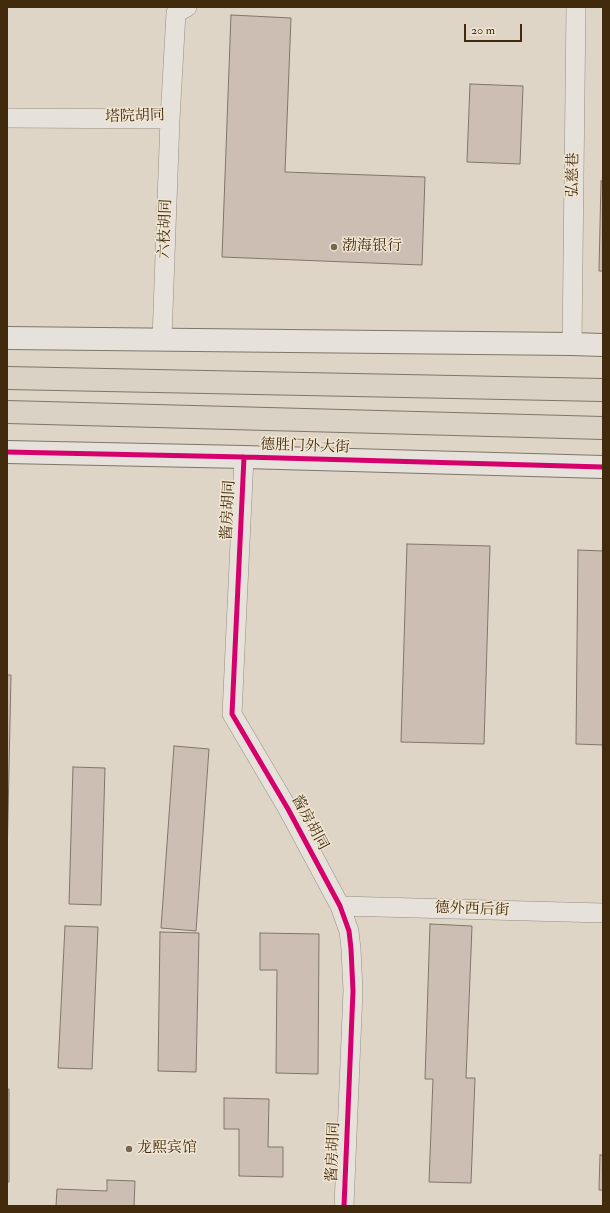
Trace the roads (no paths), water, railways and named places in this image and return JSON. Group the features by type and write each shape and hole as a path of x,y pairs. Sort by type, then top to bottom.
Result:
{"highway":[{"path":"7,378 603,390"},
{"path":"582,390 603,382"},
{"name":"德胜门外大街","path":"7,412 603,428"}],"street":[{"name":"塔院胡同","path":"7,118 170,119 176,13 187,7"},
{"name":"弘慈巷","path":"572,344 576,7"},
{"name":"六枝胡同","path":"162,339 170,119"},
{"path":"7,338 603,345"},
{"name":"德胜门外大街","path":"7,452 603,467"},
{"name":"酱房胡同","path":"244,457 232,714 288,809 340,906 348,931 351,949 353,991 344,1206"},
{"name":"德外西后街","path":"340,906 603,913"}],"place":[{"name":"渤海银行","path":"334,247"},
{"name":"龙熙宾馆","path":"129,1149"}]}
